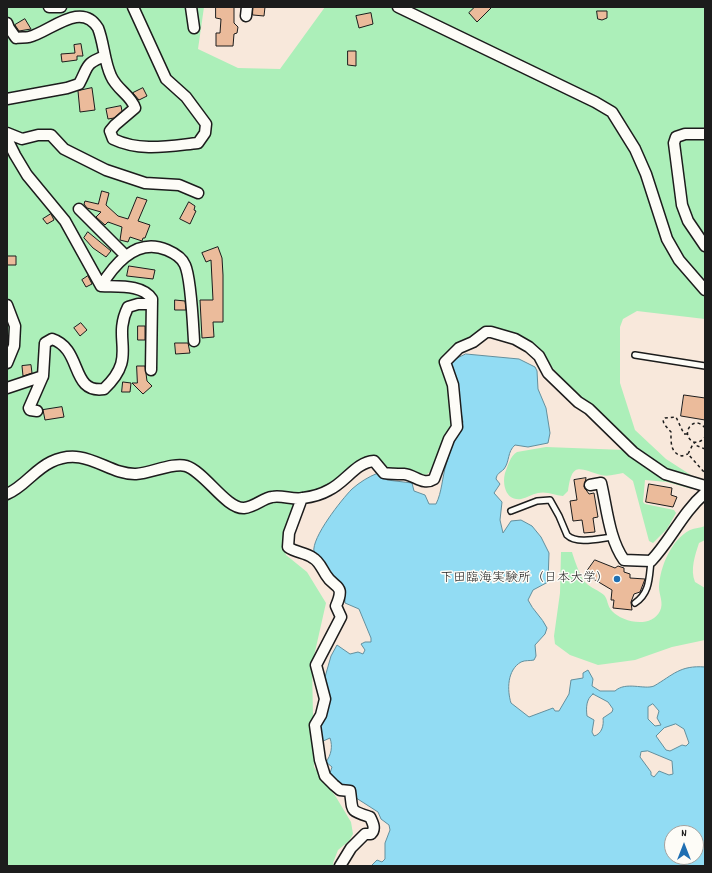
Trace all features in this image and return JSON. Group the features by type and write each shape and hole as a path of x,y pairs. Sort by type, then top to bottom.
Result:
{"street":[{"path":"49,7 60,7"},
{"path":"7,23 16,38 29,37 54,23 75,14 88,16 95,20 102,38 105,56 111,76 118,88 133,100 135,108 115,124 110,131 113,139 123,144 138,147 198,143 204,133 206,124 186,97 166,79 133,7"},
{"path":"191,7 194,28"},
{"path":"398,7 595,102 612,112 635,149 646,174 667,239 679,260 705,290"},
{"path":"7,99 67,88 79,84 87,66 92,61 105,56"},
{"path":"7,133 22,138 38,135 52,135 64,149 106,170 145,183 179,186 198,193"},
{"path":"705,134 685,134 676,137 674,143 682,205 688,221 705,246"},
{"path":"7,139 14,155 27,175 65,221 102,286"},
{"path":"79,209 125,255"},
{"path":"102,286 125,255 139,248 160,247 176,254 185,264 194,341"},
{"path":"102,286 142,290 152,299 151,370"},
{"path":"37,411 30,410 29,408 39,389 43,376 45,343 52,339 60,341 73,358 82,382 91,389 104,388 117,375 123,362 122,324 128,307 138,304 152,304"},
{"path":"7,305 15,326 14,346 7,363"},
{"path":"7,494 16,490 36,472 51,462 69,457 91,459 132,474 147,474 174,465 186,466 202,476 235,507 244,508 254,506 272,497 302,498 329,490 370,462 374,462 379,465 384,473 405,474 427,482 434,479 449,438 456,427 453,386 445,362 459,348 473,342 486,332 515,339 530,347 539,356 548,373 564,389 589,409 644,461 665,474 705,486"},
{"path":"7,388 43,376"},
{"path":"590,485 601,483 614,537 620,554 624,560 651,561 658,554 685,513 705,493"},
{"path":"302,498 289,533 288,547 295,552 307,555 316,560 327,577 337,585 340,597 336,606 340,617 316,665 325,699 315,725 320,760 325,776 340,790 350,791 352,808 355,812 370,817 374,827 371,834 365,834 351,848 340,866"}],"lane":[{"path":"635,355 705,366"},
{"path":"511,511 537,501 550,500 554,504 567,535 570,538 576,540 614,537"},
{"path":"635,603 644,596 647,591 651,561"}],"path":[{"path":"694,442 688,454 682,456 676,452 670,444 671,432 664,424 663,420 665,418 676,418 684,434 687,434 694,442 696,445 705,449"},
{"path":"687,434 689,427 694,423 700,424 705,428"},
{"path":"694,442 701,441 705,437"},
{"path":"688,454 705,473"}],"green space":[{"path":"7,7 204,7 198,49 238,68 280,69 325,7 705,7 705,319 637,311 623,319 620,327 620,383 635,430 666,459 697,479 695,488 692,489 667,482 645,480 643,502 645,504 674,510 676,513 667,529 653,543 649,541 633,481 623,473 604,476 578,470 574,471 568,491 563,496 541,493 516,499 509,495 506,491 504,478 510,461 517,452 546,447 625,450 604,418 565,382 535,348 486,328 481,329 441,362 441,370 449,390 452,426 431,471 426,475 389,469 382,461 365,461 354,465 331,483 297,499 283,542 286,555 307,572 326,603 312,665 314,767 336,797 351,822 353,834 349,841 338,850 333,863 334,866 7,866"},
{"path":"705,526 705,540 699,543 693,573 695,582 705,588 705,640 672,647 635,660 598,665 570,655 555,644 554,636 560,593 561,552 572,552 584,581 604,595 612,611 629,621 643,622 656,617 660,611 662,605 659,587 660,579 664,563 672,547 683,534 690,530"}],"water":[{"path":"466,354 519,359 535,367 537,371 538,389 546,408 550,433 548,443 528,447 515,445 512,448 506,466 497,475 496,479 500,484 494,493 502,502 500,520 503,533 511,521 521,520 532,526 541,537 549,553 548,582 533,590 528,600 547,628 545,634 535,645 536,656 534,660 521,662 513,670 509,681 511,703 529,717 553,708 555,711 559,711 569,694 571,680 583,678 583,673 588,670 593,679 592,686 600,691 615,691 619,688 630,686 654,686 683,669 705,667 705,866 371,866 377,860 382,862 385,859 385,843 390,830 389,825 381,819 378,812 339,787 329,776 332,767 326,762 331,751 331,741 330,738 321,742 320,721 327,695 325,677 331,656 337,645 350,654 358,652 363,654 365,650 361,644 371,642 371,638 359,609 345,603 344,587 332,576 316,556 314,546 328,519 347,494 361,482 378,473 387,480 412,483 414,491 425,495 429,504 436,504 440,495 449,454 463,422 450,362","holes":["593,694 608,702 613,709 612,712 603,718 602,729 597,735 594,736 592,732 594,720 587,716 587,704 589,698","653,704 659,711 657,718 661,725 655,726 648,719 648,707","676,724 684,729 689,743 686,746 682,745 670,751 666,750 656,736 664,728","648,751 672,761 673,774 669,775 659,771 654,777 651,775 651,772 640,757 641,752"]}],"building":[{"path":"216,7 234,7 234,23 238,27 237,33 234,34 233,46 216,46 216,33 220,33 221,19 216,18"},
{"path":"253,7 265,7 264,16 253,15"},
{"path":"475,7 492,7 477,22 469,13"},
{"path":"597,11 607,11 607,18 602,20 598,19"},
{"path":"371,13 373,24 359,28 356,16"},
{"path":"25,19 31,29 19,31 15,25"},
{"path":"81,44 83,56 77,56 77,60 62,62 61,54 75,53 74,45"},
{"path":"348,51 356,51 356,66 348,65"},
{"path":"92,88 95,110 80,112 78,91"},
{"path":"143,88 147,96 139,100 133,93"},
{"path":"121,106 122,111 114,118 108,119 106,109"},
{"path":"102,191 109,193 106,205 118,216 128,219 137,197 147,200 138,221 150,225 145,238 143,238 142,241 130,237 128,242 120,240 122,227 108,222 105,225 96,217 101,212 87,208 84,204 85,201 98,204"},
{"path":"189,202 195,206 194,210 196,211 190,224 180,219"},
{"path":"51,214 54,220 47,224 43,219"},
{"path":"88,232 111,251 106,257 93,248 84,238"},
{"path":"218,247 222,258 223,322 213,322 214,337 202,338 200,300 213,300 211,260 206,262 202,253"},
{"path":"7,256 16,256 16,265 7,265"},
{"path":"129,266 155,270 153,279 127,276"},
{"path":"88,276 92,284 86,287 82,280"},
{"path":"175,300 185,301 186,310 175,310"},
{"path":"81,323 87,330 80,336 74,328"},
{"path":"138,326 145,326 145,340 138,340"},
{"path":"175,343 188,343 190,353 176,354"},
{"path":"31,365 32,373 23,376 22,366"},
{"path":"137,366 145,366 147,381 152,386 143,394 132,383 137,383"},
{"path":"123,382 131,383 130,392 122,392"},
{"path":"684,395 705,398 705,420 681,416"},
{"path":"62,407 64,417 45,420 43,410"},
{"path":"586,478 584,487 589,494 594,493 598,517 593,518 595,532 584,533 582,520 573,521 570,501 577,500 574,480"},
{"path":"649,484 672,488 671,495 677,497 673,507 646,502"},
{"path":"595,560 615,568 618,566 624,568 624,572 630,574 630,578 645,579 640,592 634,594 631,602 632,610 613,608 614,600 611,600 612,590 585,574"}],"place":[{"name":"下田臨海実験所（日本大学）","path":"617,579"}]}
